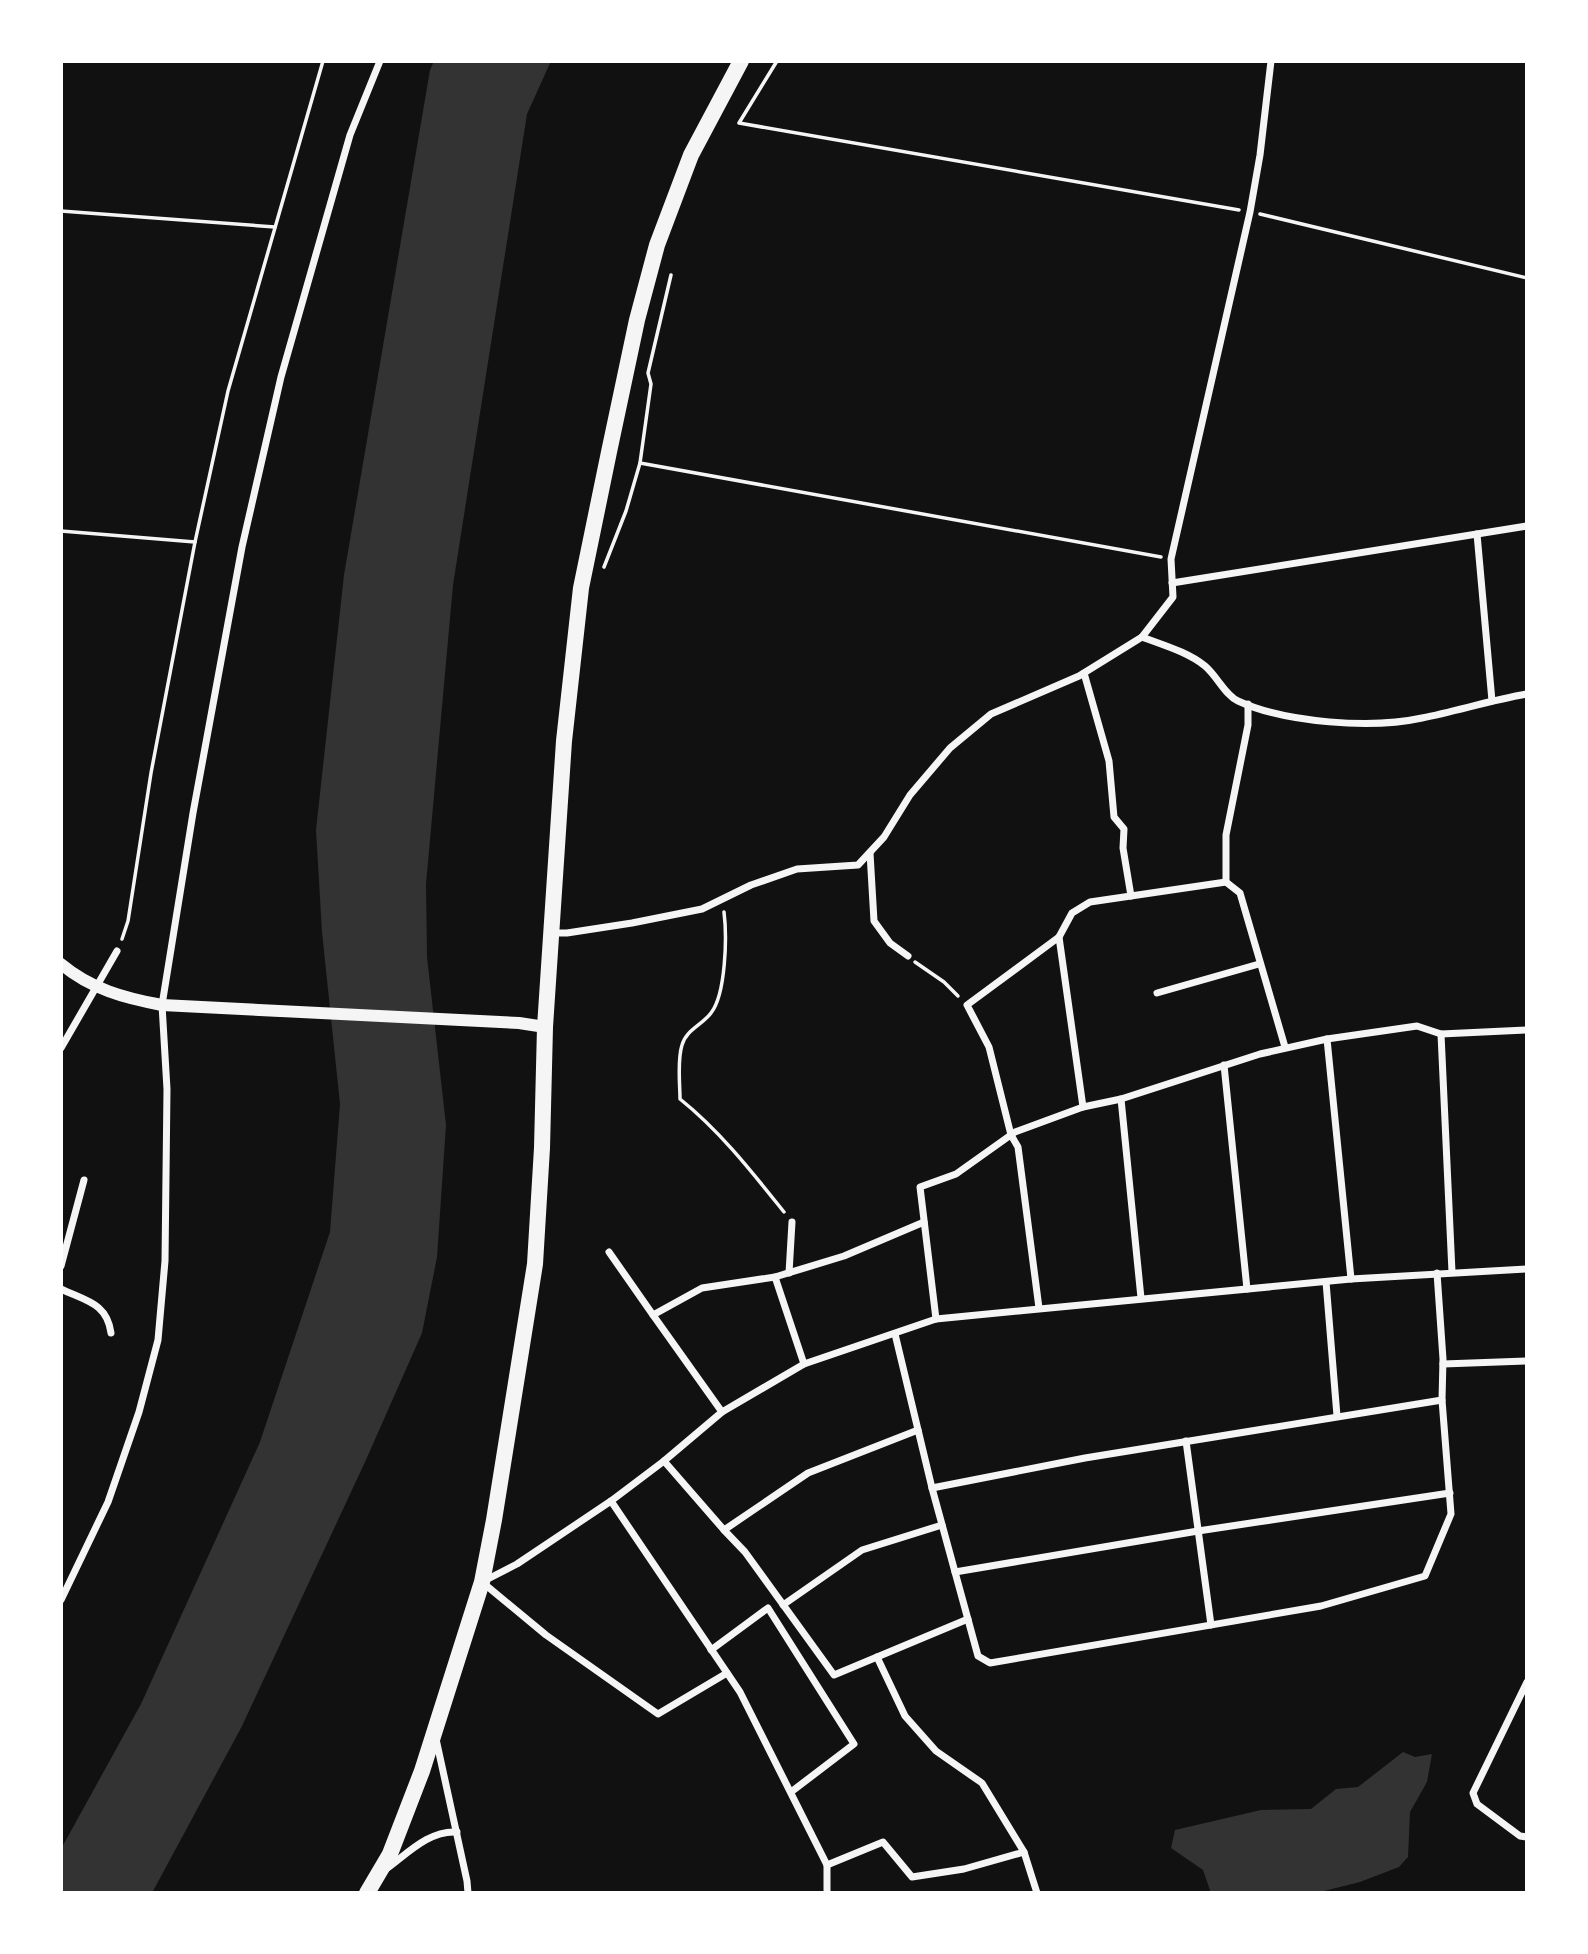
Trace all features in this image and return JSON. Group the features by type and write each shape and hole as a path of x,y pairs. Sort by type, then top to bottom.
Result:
{"main road":[{"path":"367,1893 390,1854 422,1771 481,1582 494,1520 535,1264 545,1027 564,741 582,588 637,320 657,245 691,155 741,61"}],"street":[{"path":"61,1600 108,1502 139,1412 158,1340 165,1261 167,1102 162,1005 193,813 242,547 281,377 350,135 380,61"},
{"path":"552,933 632,923 702,909 751,885 797,869 858,865 884,837 910,795 950,748 990,714 1084,673 1142,637 1173,597 1171,559 1250,212 1261,155 1271,61"},
{"path":"1172,583 1527,526"},
{"path":"1477,534 1492,701"},
{"path":"1142,637 1180,652 1205,666 1235,700 1274,713 1377,724 1420,719 1527,694"},
{"path":"1084,673 1109,761 1114,817 1124,829 1123,848 1130,896"},
{"path":"1226,882 1226,835 1248,726 1248,704"},
{"path":"870,853 874,921 890,943 908,956"},
{"path":"1039,1308 1018,1147 1012,1135 989,1047 967,1005 1059,937 1072,913 1090,902 1226,882 1240,893 1284,1047"},
{"path":"1059,937 1083,1107"},
{"path":"61,1048 117,951"},
{"path":"61,964 94,987 126,998 162,1005 519,1023 545,1027"},
{"path":"1157,993 1259,964"},
{"path":"936,1319 920,1187 956,1174 1012,1135 1083,1107 1121,1099 1284,1047 1417,1026 1441,1034 1527,1030"},
{"path":"1441,1034 1452,1272"},
{"path":"1327,1039 1351,1279"},
{"path":"1224,1065 1247,1289"},
{"path":"1121,1099 1141,1298"},
{"path":"61,1266 84,1180"},
{"path":"789,1273 792,1222"},
{"path":"653,1315 702,1288 789,1273 844,1256 925,1223"},
{"path":"609,1252 722,1412"},
{"path":"727,1673 658,1714 546,1636 481,1582 517,1564 611,1501 722,1412 804,1364 936,1319 1351,1279 1527,1269"},
{"path":"895,1334 932,1488 978,1656 990,1663 1321,1606 1425,1576 1451,1514 1442,1400 1443,1364 1437,1273"},
{"path":"775,1277 804,1364"},
{"path":"1326,1282 1337,1416"},
{"path":"61,1289 100,1307 109,1320 111,1333"},
{"path":"1443,1364 1527,1361"},
{"path":"932,1488 1186,1441 1442,1400"},
{"path":"724,1530 808,1473 918,1430"},
{"path":"1186,1441 1211,1625"},
{"path":"664,1461 745,1552 834,1675 968,1619"},
{"path":"956,1572 1198,1531 1450,1493"},
{"path":"611,1501 740,1692 827,1865 827,1893"},
{"path":"783,1605 862,1550 942,1525"},
{"path":"711,1650 768,1608 854,1744 790,1792"},
{"path":"877,1657 905,1716 936,1751 982,1783 1024,1852 1037,1893"},
{"path":"1527,1682 1473,1793 1477,1804 1520,1836 1527,1837"},
{"path":"434,1729 468,1893"},
{"path":"377,1876 435,1834 457,1832"},
{"path":"827,1865 883,1842 912,1877 964,1869 1024,1852"}],"path":[{"path":"117,951 128,921 151,773 195,542 228,391 323,61"},
{"path":"777,61 738,124 1250,212 1527,278"},
{"path":"61,211 275,227"},
{"path":"582,588 595,589 626,511 639,463 651,384 648,373 671,275"},
{"path":"639,463 1171,559"},
{"path":"61,531 195,542"},
{"path":"721,899 726,931 719,999 711,1013 686,1036 681,1047 680,1099 702,1117 745,1164 792,1222"},
{"path":"908,956 944,982 967,1005"}],"shaded area":[{"path":"434,61 551,61 527,114 453,585 426,884 427,957 446,1125 437,1257 422,1333 242,1726 152,1893 61,1893 61,1849 141,1704 260,1442 330,1232 340,1104 322,932 316,830 344,575 430,70"},
{"path":"1403,1752 1415,1757 1432,1754 1427,1782 1410,1812 1408,1857 1399,1867 1360,1882 1316,1893 1211,1893 1203,1870 1171,1848 1175,1830 1261,1810 1311,1809 1336,1789 1358,1787"}]}
